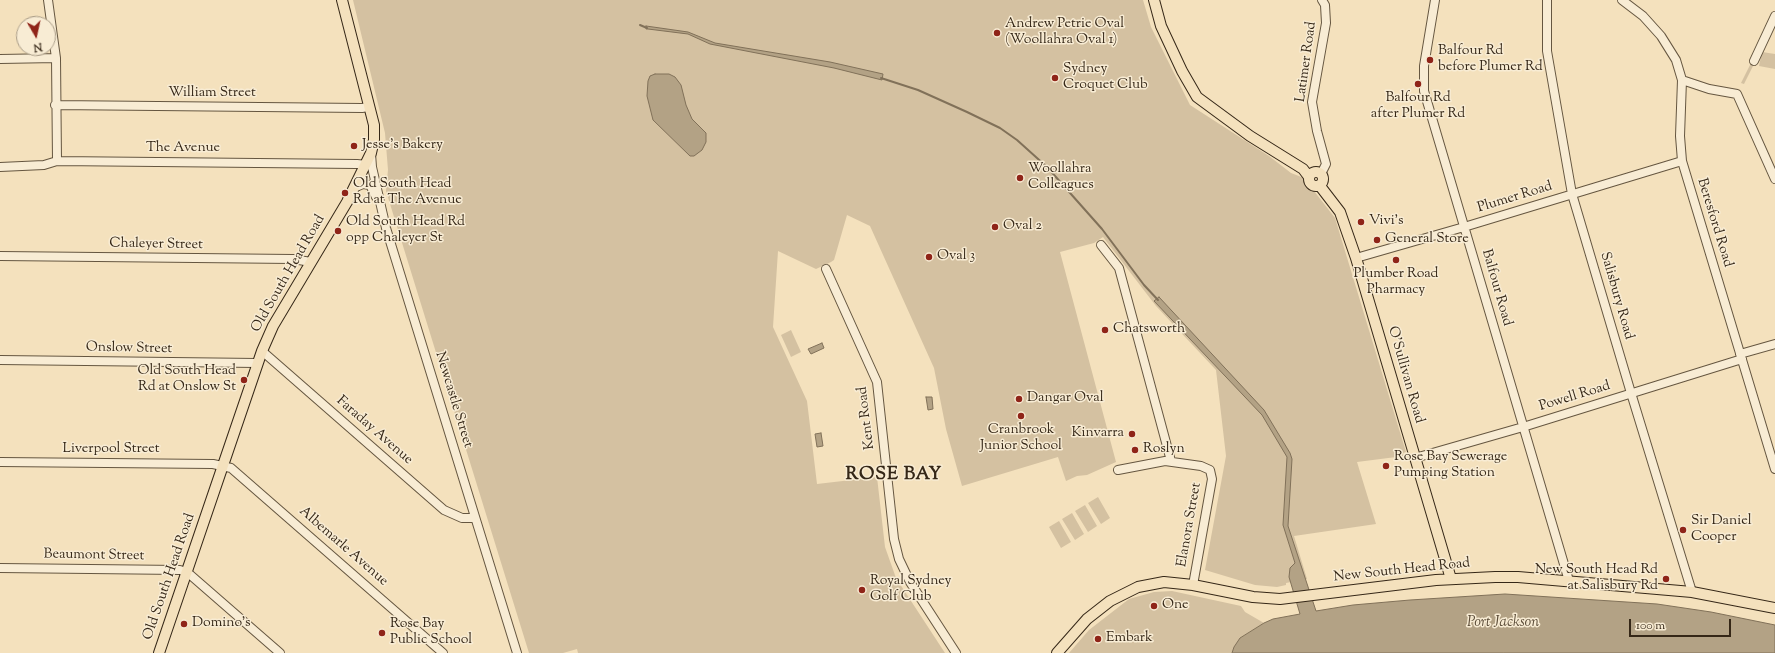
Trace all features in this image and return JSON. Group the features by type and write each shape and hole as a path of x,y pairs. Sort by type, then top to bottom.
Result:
{"main road":[{"name":"Old South Head Road","path":"159,653 262,351 273,326 356,187 372,153 374,125 368,107 342,0"},
{"path":"1154,0 1161,26 1182,71 1197,97 1250,136 1303,169 1309,177 1311,184 1320,186 1324,180 1321,174 1314,172 1309,177"},
{"name":"O'Sullivan Road","path":"1320,186 1340,212 1356,258 1451,579"},
{"name":"New South Head Road","path":"1057,653 1087,618 1123,594 1151,584 1175,583 1193,585 1253,597 1273,599 1295,598 1451,579 1503,577 1569,581 1692,592 1775,608"}],"street":[{"path":"48,0 56,58 56,161"},
{"name":"Latimer Road","path":"1321,174 1326,164 1317,131 1312,102 1326,23 1325,5 1322,0"},
{"name":"Balfour Road","path":"1436,0 1424,66 1423,85 1569,581"},
{"name":"Salisbury Road","path":"1548,0 1547,51 1572,194 1692,592"},
{"name":"Beresford Road","path":"1622,0 1643,16 1661,36 1676,60 1682,80 1680,136 1682,161 1775,469"},
{"path":"1754,61 1775,16"},
{"path":"0,59 56,58"},
{"path":"1682,80 1709,89 1737,94 1775,179"},
{"name":"William Street","path":"55,105 368,107"},
{"name":"Newcastle Street","path":"372,153 372,167 386,228 518,653"},
{"name":"The Avenue","path":"0,167 44,165 56,161 367,165"},
{"name":"Plumer Road","path":"1356,258 1682,161"},
{"path":"356,187 363,184 370,185 374,191 386,228"},
{"path":"1102,245 1120,273 1171,461 1118,470"},
{"name":"Chaleyer Street","path":"0,256 293,260 311,262"},
{"name":"Kent Road","path":"826,269 877,382 894,539 899,559 910,582 956,653"},
{"name":"Powell Road","path":"1415,458 1523,427 1631,393 1741,357 1775,344"},
{"name":"Faraday Avenue","path":"262,351 444,510 462,518 475,518"},
{"name":"Onslow Street","path":"0,360 257,364"},
{"name":"Elanora Street","path":"1171,461 1201,466 1210,470 1212,478 1193,585"},
{"name":"Liverpool Street","path":"0,462 213,464 222,466"},
{"name":"Albemarle Avenue","path":"222,466 233,470 443,653"},
{"name":"Beaumont Street","path":"0,568 180,570 187,572"},
{"path":"187,572 280,653"}],"shaded area":[{"path":"353,0 1143,0 1151,27 1190,105 1269,156 1291,173 1304,178 1335,218 1406,452 1403,453 1404,456 1357,462 1376,524 1294,536 1307,579 1286,583 1286,585 1277,587 1255,585 1205,570 1226,456 1216,370 1156,306 1103,237 1094,243 1060,252 1116,462 1087,475 1077,476 1066,481 1058,457 962,486 946,429 934,368 870,226 847,215 834,260 831,262 816,269 778,251 773,327 807,401 817,484 877,477 885,547 896,578 945,653 578,653 577,649 563,653 529,653 386,191 388,170 385,133"},
{"path":"1762,52 1775,54 1775,69 1759,66"},
{"path":"1752,61 1755,62 1744,84 1741,83"},
{"path":"791,330 801,352 791,357 781,335"},
{"path":"1098,497 1110,518 1101,524 1088,503"},
{"path":"1085,505 1097,526 1088,532 1075,511"},
{"path":"1072,513 1084,534 1075,540 1062,519"},
{"path":"1059,521 1071,542 1061,548 1049,527"},
{"path":"1172,591 1241,606 1245,612 1264,623 1240,638 1232,653 1069,653 1089,630 1129,599 1154,592"}],"water":[{"path":"646,26 688,32 715,43 830,62 883,74 882,80 834,68 710,44 688,34 646,29"},
{"path":"655,74 669,74 675,77 681,85 686,105 692,119 706,133 706,142 702,150 694,156 690,156 653,120 647,96 648,81 650,76"},
{"name":"Port Jackson","path":"1159,297 1264,410 1290,453 1292,459 1288,526 1316,611 1353,605 1505,594 1657,604 1711,612 1775,625 1775,653 1232,653 1240,638 1264,623 1273,619 1300,614 1289,577 1290,568 1295,563 1283,525 1287,457 1262,415 1154,301"},
{"path":"822,343 824,348 811,354 808,349"},
{"path":"926,397 932,397 933,409 928,410"},
{"path":"821,433 823,446 817,447 815,434"}],"waterway":[{"path":"640,25 647,28"},
{"path":"881,78 918,90 967,112 1000,128 1017,140 1047,167 1102,229 1144,285 1158,300"}],"place":[{"name":"Andrew Petrie Oval (Woollahra Oval 1)","path":"997,33"},
{"name":"Balfour Rd before Plumer Rd","path":"1430,60"},
{"name":"Sydney Croquet Club","path":"1055,78"},
{"name":"Balfour Rd after Plumer Rd","path":"1418,84"},
{"name":"Jesse's Bakery","path":"354,146"},
{"name":"Woollahra Colleagues","path":"1020,178"},
{"name":"Old South Head Rd at The Avenue","path":"345,193"},
{"name":"Vivi’s","path":"1361,222"},
{"name":"Oval 2","path":"995,227"},
{"name":"Old South Head Rd opp Chaleyer St","path":"338,231"},
{"name":"General Store","path":"1377,240"},
{"name":"Oval 3","path":"929,257"},
{"name":"Plumber Road Pharmacy","path":"1396,260"},
{"name":"Chatsworth","path":"1105,330"},
{"name":"Old South Head Rd at Onslow St","path":"244,380"},
{"name":"Dangar Oval","path":"1019,399"},
{"name":"Cranbrook Junior School","path":"1021,416"},
{"name":"Kinvarra","path":"1132,434"},
{"name":"Roslyn","path":"1135,450"},
{"name":"Rose Bay Sewerage Pumping Station","path":"1386,466"},
{"name":"Sir Daniel Cooper","path":"1683,530"},
{"name":"New South Head Rd at Salisbury Rd","path":"1666,579"},
{"name":"Royal Sydney Golf Club","path":"862,590"},
{"name":"One","path":"1154,606"},
{"name":"Domino's","path":"184,624"},
{"name":"Rose Bay Public School","path":"382,633"},
{"name":"Embark","path":"1098,639"}],"district":[{"name":"ROSE BAY","path":"894,476"}]}
